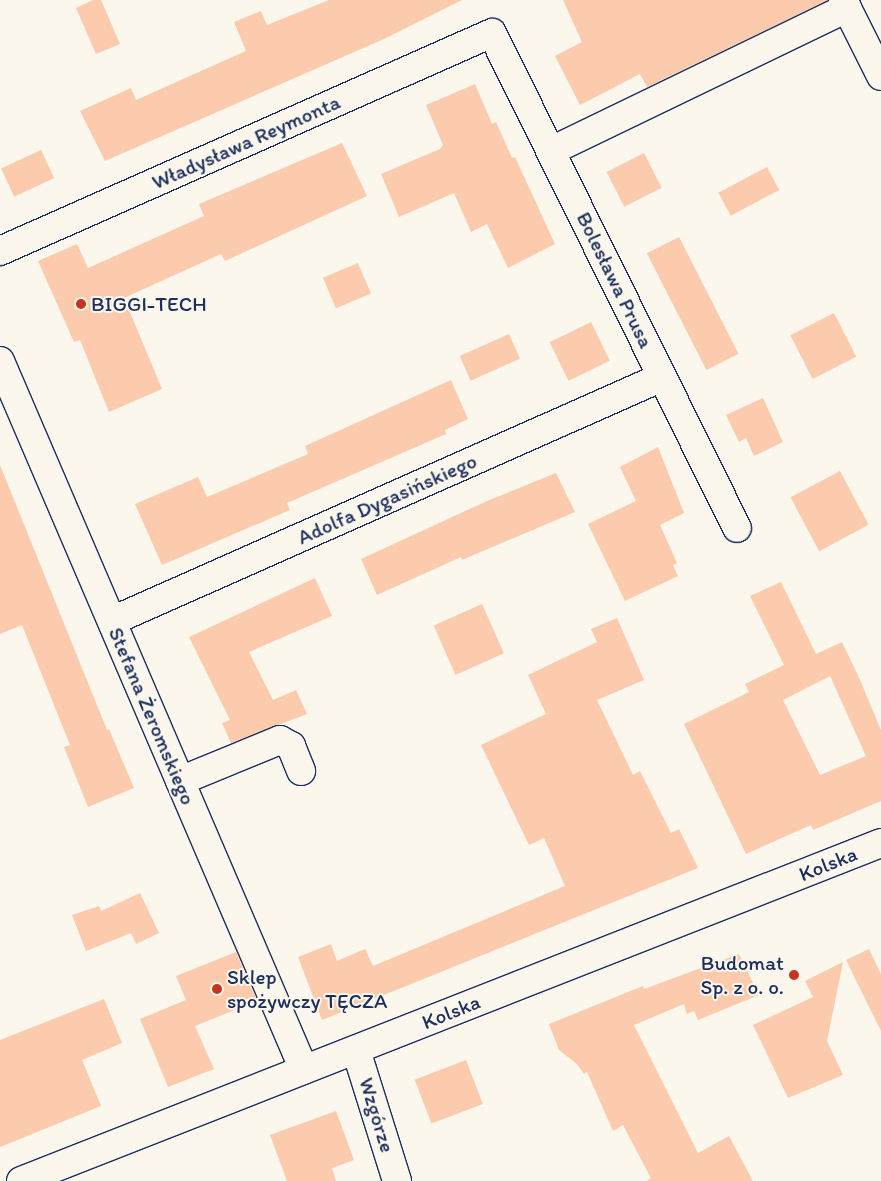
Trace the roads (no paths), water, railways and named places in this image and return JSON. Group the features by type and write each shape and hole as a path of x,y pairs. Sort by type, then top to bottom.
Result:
{"street":[{"path":"551,151 845,4 881,76"},
{"name":"Bolesława Prusa","path":"492,33 737,528"},
{"name":"Władysława Reymonta","path":"0,251 492,33"},
{"name":"Stefana Żeromskiego","path":"0,362 304,1070"},
{"name":"Adolfa Dygasińskiego","path":"112,621 662,377"},
{"path":"180,781 280,740 291,746 301,770"},
{"name":"Kolska","path":"21,1181 881,843"},
{"name":"Wzgórze","path":"356,1050 397,1181"}],"place":[{"name":"BIGGI-TECH","path":"81,304"},
{"name":"Budomat Sp. z o. o.","path":"794,975"},
{"name":"Sklep spożywczy TĘCZA","path":"217,989"}]}
